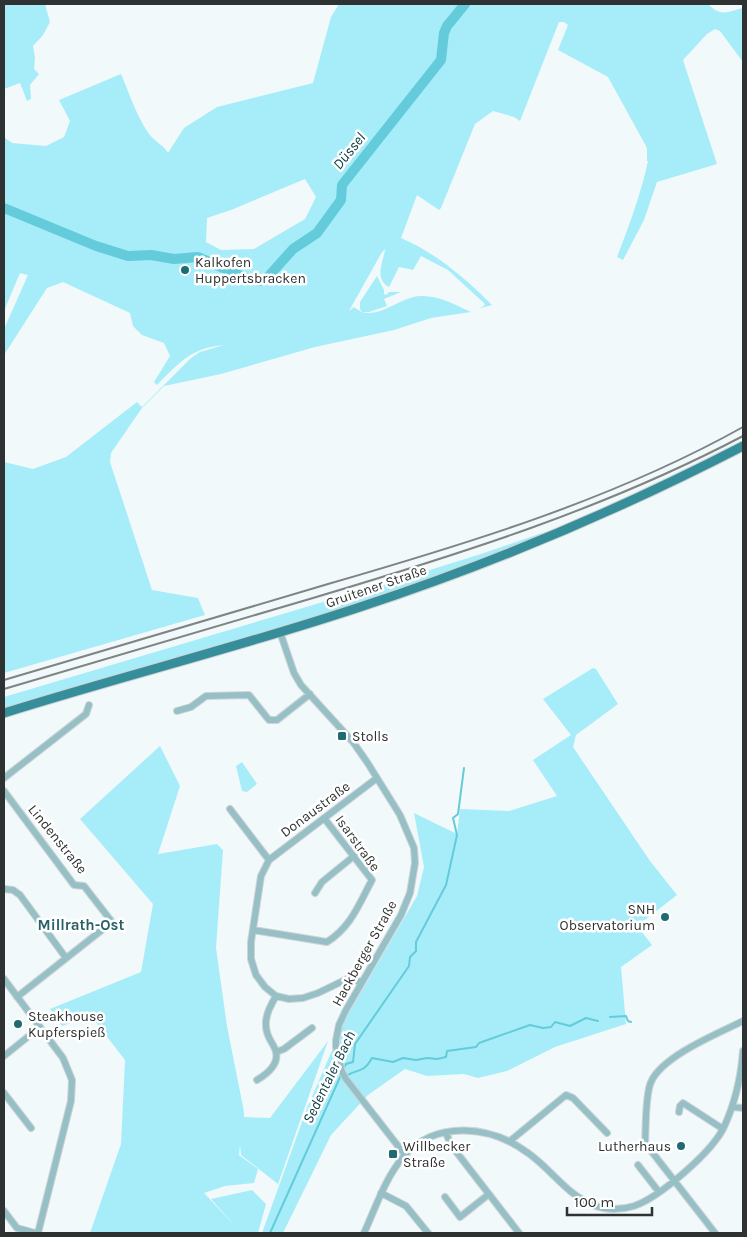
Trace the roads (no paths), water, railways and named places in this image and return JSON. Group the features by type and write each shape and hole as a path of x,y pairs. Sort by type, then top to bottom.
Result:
{"main road":[{"name":"Gruitener Straße","path":"4,713 361,607 476,566 556,534 743,446"}],"street":[{"name":"Hackberger Straße","path":"280,632 294,674 353,742 400,815 414,848 415,863 410,893 401,915 339,1025 336,1047 339,1063 346,1079 405,1155"},
{"path":"177,711 191,707 206,696 249,695 268,720 278,720 310,694"},
{"path":"4,778 86,714 89,705"},
{"name":"Donaustraße","path":"269,860 377,778"},
{"name":"Lindenstraße","path":"4,791 74,885 84,886 112,922 17,997"},
{"path":"230,809 269,860 261,876 251,959 256,975 265,987 276,996 289,999 303,998 318,993 347,979 362,982"},
{"name":"Isarstraße","path":"253,930 327,942 337,936 346,926 372,880 324,818"},
{"path":"315,893 322,882 354,856"},
{"path":"4,889 14,890 20,895 66,958"},
{"path":"4,979 63,1058 72,1080 71,1101 37,1233 17,1228 4,1211"},
{"path":"257,1080 270,1071 275,1063 276,1052 270,1042 266,1024 268,1011 276,996"},
{"path":"714,1233 646,1143 650,1082 656,1073 685,1049 742,1022 743,1031"},
{"path":"4,1056 40,1027"},
{"path":"276,1052 284,1049 312,1028"},
{"path":"364,1233 381,1193 405,1155 422,1142 460,1130 476,1130 495,1134 510,1141 529,1153 564,1186 580,1198 595,1205 608,1208 625,1208 642,1202 674,1181 709,1150 723,1129 733,1107 743,1050"},
{"path":"4,1093 31,1128"},
{"path":"510,1141 566,1096 573,1098 607,1133"},
{"path":"679,1112 680,1106 683,1103 723,1129"},
{"path":"733,1107 743,1108"},
{"path":"446,1133 451,1145 518,1233"},
{"path":"638,1164 659,1192"},
{"path":"381,1193 406,1206 428,1233"},
{"path":"445,1197 460,1217 489,1194"}],"waterway":[{"name":"Düssel","path":"4,208 96,246 128,256 151,255 174,259 198,257 248,279 260,281 267,278 293,249 317,233 341,200 342,185 441,60 444,33 447,26 465,4"},
{"name":"Sedentaler Bach","path":"344,1068 346,1064 353,1062 355,1044 409,966 410,957 416,951 416,942 446,885 457,835 453,818 458,814 464,768"},
{"path":"610,1017 626,1016 628,1021 631,1022"},
{"path":"346,1076 363,1069 372,1058 393,1062 403,1058 416,1060 437,1059 446,1057 447,1051 476,1047 479,1043 530,1025 543,1028 551,1027 555,1022 570,1026 586,1018 598,1021"},
{"name":"Sedentaler Bach","path":"270,1233 341,1075"}],"railway":[{"path":"4,680 488,535 592,498 644,476 694,453 743,427"},
{"path":"4,689 313,598 532,528 638,486 743,436"}],"place":[{"name":"Kalkofen Huppertsbracken","path":"185,270"},
{"name":"Stolls","path":"342,736"},
{"name":"SNH Observatorium","path":"665,917"},
{"name":"Steakhouse Kupferspieß","path":"18,1024"},
{"name":"Lutherhaus","path":"681,1146"},
{"name":"Willbecker Straße","path":"393,1154"}],"district":[{"name":"Millrath-Ost","path":"81,925"}]}
